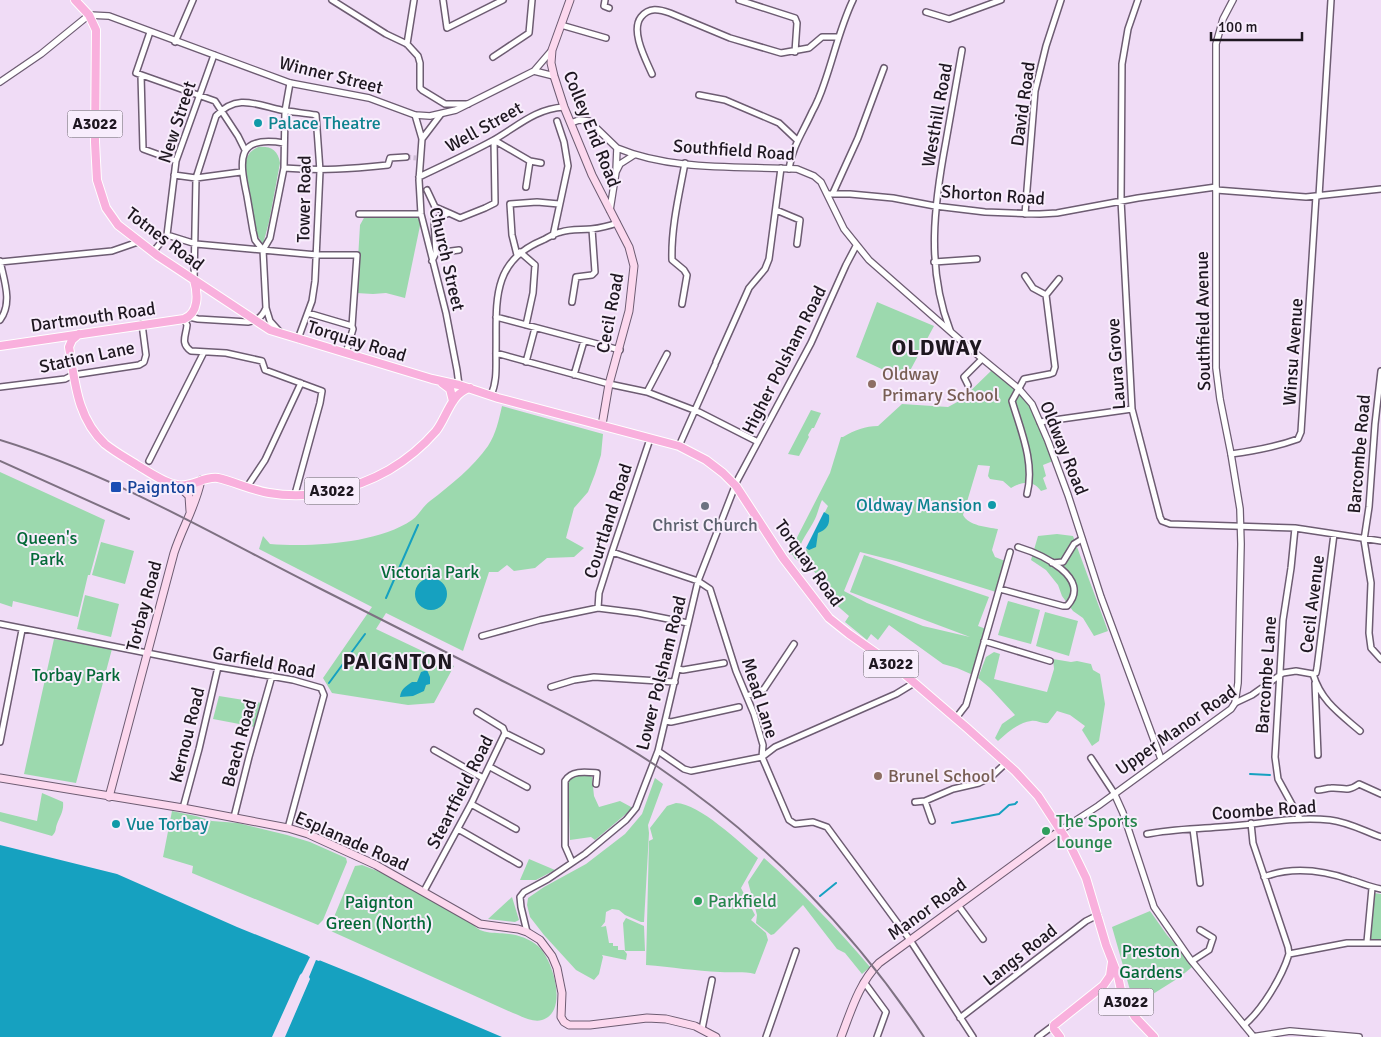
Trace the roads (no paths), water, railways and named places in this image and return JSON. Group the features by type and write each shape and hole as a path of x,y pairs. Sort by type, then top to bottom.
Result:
{"main road":[{"name":"Totnes Road","path":"76,0 89,15 96,30 95,142 97,180 106,208 118,225 138,242 265,327"},
{"name":"Colley End Road","path":"570,0 552,50 551,63 564,107 565,126 610,210"},
{"name":"Cecil Road","path":"602,425 609,384 630,311 634,266 631,253 610,210"},
{"path":"187,318 194,308 196,297 194,280"},
{"path":"196,297 202,292 210,291"},
{"name":"Dartmouth Road","path":"0,346 187,318"},
{"name":"Torquay Road","path":"265,327 282,334 441,382 459,385 602,425 649,441 679,446 706,460 736,486 783,558 829,618 914,683 956,718 1023,778 1038,796 1061,830 1086,878 1112,960"},
{"path":"79,334 72,340 69,347 73,375 83,413 88,423 104,443 144,470 169,483 178,485 189,496 190,511"},
{"path":"59,337 69,347"},
{"path":"441,382 450,388 453,401"},
{"name":"A3022","path":"178,485 186,486 200,480 218,478 269,493 295,494 341,490 367,482 391,468 423,445 436,432 453,401 463,390 470,388"},
{"name":"Torbay Road","path":"109,797 174,553 180,533 196,502 200,480"},
{"name":"Esplanade Road","path":"0,778 183,808 288,828 308,834 355,855 424,891 480,924 518,929 527,932 544,944 557,968 562,993 561,1016 566,1023 573,1026 647,1018 674,1021 702,1029"},
{"name":"Manor Road","path":"841,1037 864,982 879,963 1061,830"},
{"path":"1060,1037 1054,1029 1054,1025 1103,986 1110,976 1112,960"},
{"name":"A3022","path":"1112,960 1122,995 1135,1017 1154,1037"},
{"path":"1103,986 1118,989 1122,995"},
{"path":"702,1029 716,1037"}],"street":[{"path":"175,42 193,0"},
{"path":"332,0 340,7 386,34 407,44 419,59 420,88 422,90 445,104 468,104"},
{"path":"407,44 414,0"},
{"path":"444,0 447,28 503,0"},
{"path":"485,0 486,8"},
{"path":"494,57 529,33 532,0"},
{"path":"605,0 604,6 609,8"},
{"path":"739,0 795,18 797,23 795,52"},
{"path":"789,168 790,157 816,105 838,36 854,0"},
{"path":"926,12 949,19 1001,0"},
{"name":"David Road","path":"1025,214 1035,91 1046,46 1061,0"},
{"name":"Laura Grove","path":"1138,0 1128,29 1122,64 1121,200 1132,409 1155,503 1162,521 1170,524 1295,528 1364,540 1381,541"},
{"name":"Southfield Avenue","path":"1233,0 1223,19 1216,44 1216,368 1241,526 1238,682 1235,703"},
{"name":"Winsu Avenue","path":"1231,454 1262,450 1287,443 1298,439 1301,432 1331,0"},
{"path":"652,74 644,56 636,28 638,21 644,13 650,10 661,10 670,13 730,38 781,54 809,48 822,37 838,36"},
{"name":"Winner Street","path":"89,15 109,16 290,84 369,98 415,115 430,116 456,110 534,71 552,50"},
{"path":"0,82 41,54 89,15"},
{"path":"561,25 606,38"},
{"path":"150,32 136,72 215,102 221,110 245,150 241,172 255,240 263,250"},
{"name":"Westhill Road","path":"950,332 936,278 934,262 935,206 962,50"},
{"name":"New Street","path":"167,235 176,161 214,55"},
{"path":"830,194 858,138 884,68"},
{"path":"534,71 554,76"},
{"path":"141,75 143,149 176,161"},
{"path":"282,334 270,321 266,308 263,250 270,238 284,168 285,111 290,84"},
{"path":"699,95 725,100 779,123 797,140"},
{"path":"194,280 196,178 216,116 221,110 236,102 254,102 285,111"},
{"name":"Well Street","path":"419,177 494,140 537,112 564,107"},
{"name":"Tower Road","path":"285,111 316,115 320,171 314,288 308,313 298,338"},
{"path":"422,139 441,114"},
{"name":"Church Street","path":"415,115 422,139 418,159 421,214 446,313 459,385"},
{"name":"Southfield Road","path":"565,126 579,120 590,121 617,148 634,155 685,164 797,169 814,176 821,182 830,194 837,217"},
{"path":"553,236 568,166 564,142 565,126 557,121"},
{"path":"494,140 530,161 541,163"},
{"path":"427,190 435,207 460,218 495,203 494,140"},
{"path":"245,150 253,144 262,141 284,143"},
{"path":"610,210 616,172 617,148"},
{"path":"616,172 620,164 634,155"},
{"path":"284,168 320,171 356,169 388,165 390,158 406,157"},
{"path":"526,187 530,161"},
{"path":"682,304 687,275 672,260 671,244 685,164"},
{"path":"679,446 750,288 765,269 769,260 781,168"},
{"path":"174,175 196,178 241,172"},
{"name":"Shorton Road","path":"830,194 893,198 935,206 985,212 1025,214 1057,213 1121,200 1216,188 1318,196 1381,189"},
{"path":"526,325 533,293 535,265 518,253 512,235 510,204 537,202 559,204"},
{"path":"776,210 800,220 797,244"},
{"path":"432,262 436,253 434,220 449,212"},
{"path":"359,214 421,214"},
{"name":"Oldway Road","path":"837,217 856,246 886,277 1019,388 1032,404 1068,495 1101,597 1161,759"},
{"path":"491,395 494,387 499,285 518,253 532,244 560,232 592,229 617,223"},
{"path":"572,302 576,277 592,275 595,272 592,229"},
{"path":"153,252 167,235 196,244 316,255 357,255 353,329 346,352"},
{"path":"0,320 6,312 7,302 0,261 112,251 138,242"},
{"name":"Higher Polsham Road","path":"736,486 811,343 856,246"},
{"path":"436,253 459,250"},
{"path":"934,262 977,259"},
{"path":"1025,276 1033,288 1046,295"},
{"path":"1027,494 1029,486 1029,459 1012,401 1024,379 1050,374 1054,370 1046,295 1059,279"},
{"path":"255,321 263,316 266,308"},
{"path":"308,313 352,326"},
{"path":"496,317 620,350"},
{"path":"187,318 184,337 186,348 191,351 226,352 262,362 265,370 322,391 295,494"},
{"name":"Dartmouth Road","path":"187,318 255,321"},
{"name":"Station Lane","path":"0,387 65,379 73,375 144,362 146,355 142,324"},
{"path":"526,362 535,328"},
{"path":"574,375 584,341"},
{"path":"149,461 204,352"},
{"path":"496,353 574,375 647,392 699,412 758,442"},
{"path":"647,392 667,354"},
{"path":"968,385 964,377 982,359"},
{"name":"Barcombe Road","path":"1381,371 1369,507 1364,540 1371,582 1370,648 1381,659"},
{"path":"247,487 265,460 301,383"},
{"path":"453,401 459,385"},
{"path":"1040,422 1132,409"},
{"name":"Courtland Road","path":"598,608 599,593 649,441"},
{"name":"Lower Polsham Road","path":"527,932 520,897 524,892 548,879 585,854 626,820 636,808 666,721 698,581 736,486"},
{"name":"Barcombe Lane","path":"1295,528 1283,620 1275,758 1278,778 1300,820"},
{"name":"Cecil Avenue","path":"1313,674 1316,673 1318,668 1334,534"},
{"path":"1052,563 1063,562 1074,544 1082,538"},
{"path":"1000,589 1067,606 1073,600 1075,588 1070,578 1052,563 1029,550 1018,547"},
{"path":"612,552 698,581"},
{"path":"956,718 966,705 1010,552"},
{"name":"Mead Lane","path":"698,581 710,589 763,745 762,757 789,820 795,824 813,822 828,826 910,940"},
{"path":"482,636 540,620 598,608 638,613 688,623"},
{"name":"Garfield Road","path":"0,624 22,630 272,676 321,688 324,694 288,828"},
{"path":"0,742 3,711 22,630"},
{"path":"984,641 1050,661"},
{"path":"747,696 764,689 794,644"},
{"path":"678,669 683,670 724,663"},
{"name":"Kernou Road","path":"183,808 218,667"},
{"path":"1279,675 1296,671 1313,674 1320,693 1326,701 1360,731"},
{"name":"Upper Manor Road","path":"1061,830 1098,806 1231,709 1235,703 1252,695 1279,675"},
{"name":"Beach Road","path":"234,818 272,676"},
{"path":"551,687 574,680 594,677 675,682"},
{"path":"1315,681 1318,755"},
{"path":"656,754 691,771 762,757 775,747 896,694 914,683"},
{"path":"666,721 671,722 739,708"},
{"path":"477,712 503,728 505,733 541,752"},
{"name":"Steartfield Road","path":"424,891 490,767 505,733"},
{"path":"434,750 483,778"},
{"path":"1091,758 1114,793 1123,813 1154,907 1192,961 1253,1037 1290,1031 1359,1037"},
{"path":"915,802 925,801 953,789 980,784 1006,763"},
{"path":"490,767 528,787"},
{"path":"596,784 599,767"},
{"path":"572,862 565,846 565,781 567,776 575,773 597,773"},
{"path":"1318,790 1333,788 1345,790 1359,784 1381,794"},
{"path":"925,801 932,822"},
{"path":"471,804 516,829"},
{"name":"Coombe Road","path":"1147,834 1166,830 1251,823 1329,820 1341,822 1381,837"},
{"path":"1244,1025 1254,1017 1289,954 1253,843 1251,823"},
{"path":"458,829 519,864"},
{"path":"1193,829 1200,882"},
{"path":"1264,877 1282,872 1321,871 1353,880 1372,888 1381,889"},
{"path":"1367,942 1372,888"},
{"path":"958,905 983,939"},
{"name":"Langs Road","path":"960,1018 1086,921 1098,915"},
{"path":"1200,930 1220,941"},
{"path":"1192,961 1209,950 1214,938"},
{"path":"910,940 973,1037"},
{"path":"1289,954 1347,943 1381,942"},
{"path":"766,1037 796,951"},
{"path":"702,1029 712,980"},
{"path":"864,982 886,1012 877,1037"},
{"path":"1038,1037 1054,1025"}],"water":[{"path":"824,512 829,515 828,524 824,530 818,533 816,547 809,550 806,548"},
{"path":"431,578 443,582 447,594 443,606 431,610 419,606 415,594 419,582"},
{"path":"427,670 430,684 426,685 424,691 413,696 400,697 404,688 412,682 417,682 421,672"},
{"path":"0,845 117,874 237,927 502,1037 0,1037"}],"waterway":[{"path":"386,598 418,525"},
{"path":"329,683 365,634"},
{"path":"1250,774 1270,775"},
{"path":"952,823 999,814 1009,805 1017,802"},
{"path":"820,896 836,883"}],"tunnel":[{"path":"406,157 416,158"}],"railway":[{"path":"0,440 82,470 160,506 557,709 638,754 697,795 734,824 804,889 868,960 924,1037"},
{"path":"0,461 129,519"}],"place":[{"name":"Palace Theatre","path":"258,123"},
{"name":"Oldway Primary School","path":"872,384"},
{"name":"Paignton","path":"116,487"},
{"name":"Oldway Mansion","path":"992,505"},
{"name":"Christ Church","path":"705,506"},
{"name":"Brunel School","path":"878,776"},
{"name":"Vue Torbay","path":"116,824"},
{"name":"The Sports Lounge","path":"1046,831"},
{"name":"Parkfield","path":"698,901"}],"district":[{"name":"OLDWAY","path":"937,347"},
{"name":"PAIGNTON","path":"398,661"}],"park label":[{"name":"Queen's Park","path":"47,548"},
{"name":"Victoria Park","path":"430,572"},
{"name":"Torbay Park","path":"76,675"},
{"name":"Paignton Green (North)","path":"379,912"},
{"name":"Preston Gardens","path":"1151,961"}]}
